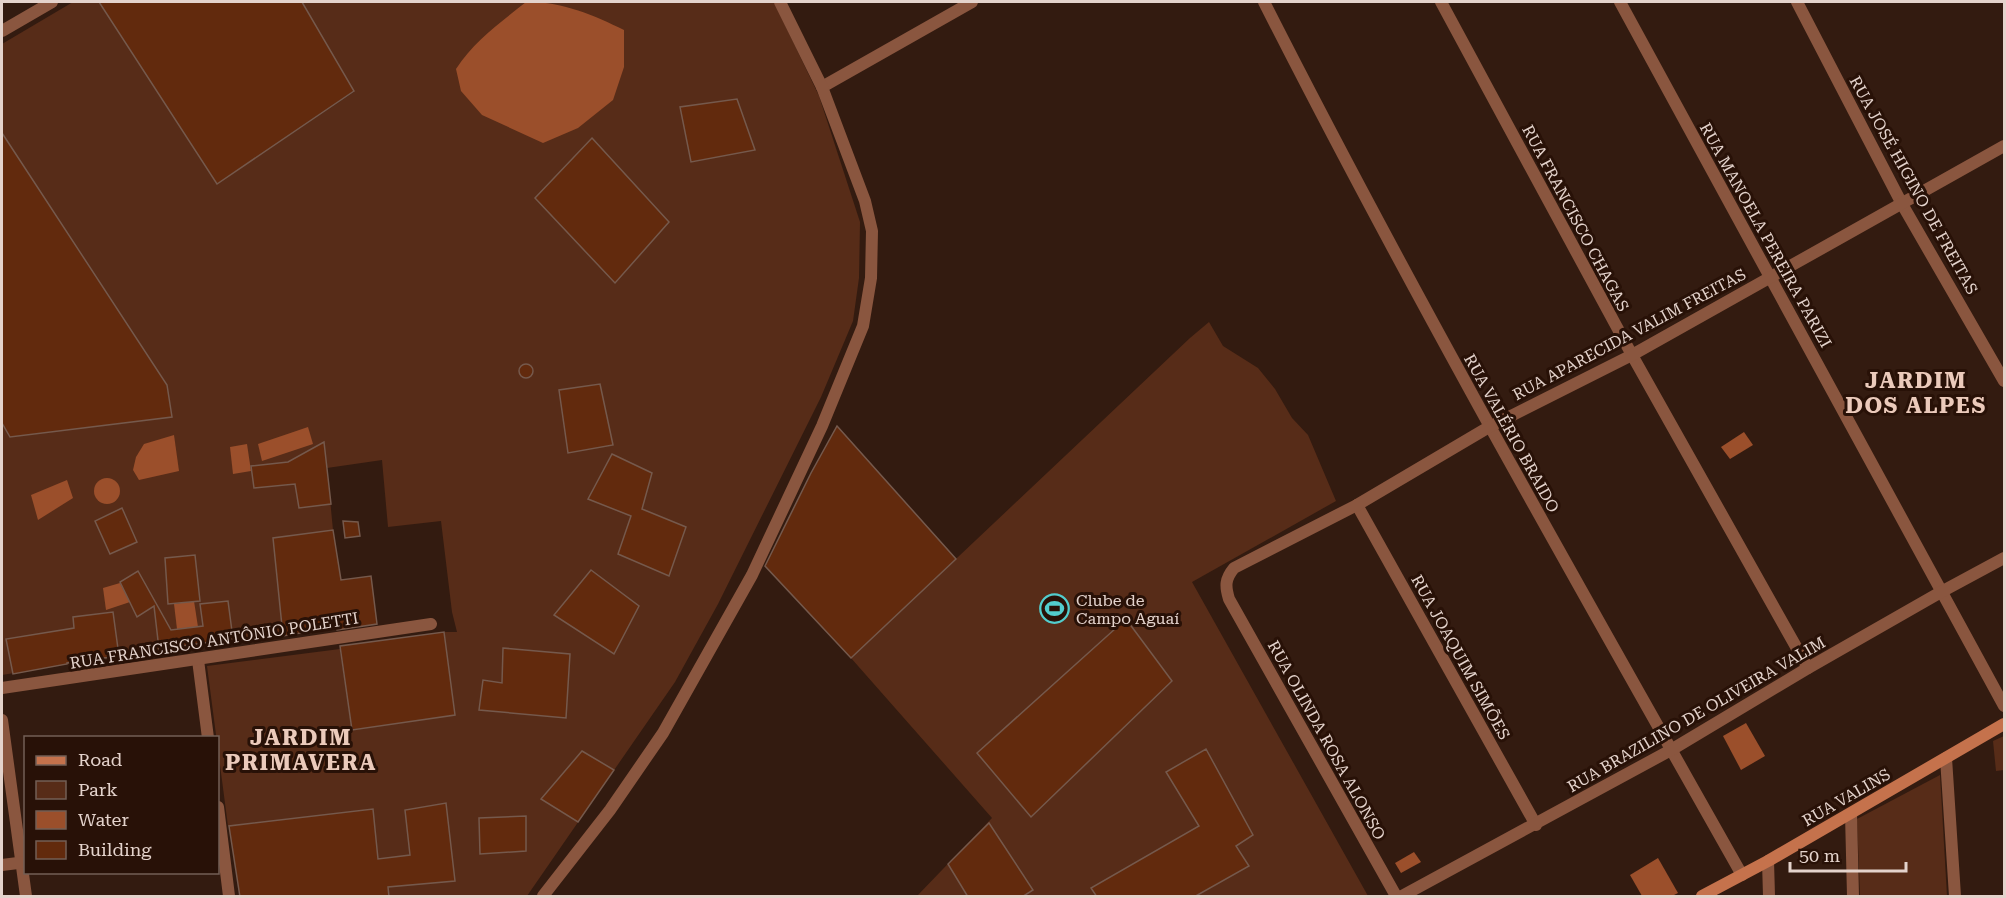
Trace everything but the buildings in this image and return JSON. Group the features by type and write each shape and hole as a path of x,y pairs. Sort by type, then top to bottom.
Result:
{"street":[{"path":"2,31 35,6 52,2"},
{"path":"543,897 610,810 663,733 752,576 822,426 864,326 871,278 872,231 865,201 822,87 780,2"},
{"path":"822,87 972,2"},
{"name":"RUA VALÉRIO BRAIDO","path":"1264,2 1489,427 1742,875"},
{"name":"RUA FRANCISCO CHAGAS","path":"1442,2 1632,355 1808,668"},
{"name":"RUA MANOELA PEREIRA PARIZI","path":"1620,2 2004,706"},
{"name":"RUA JOSÉ HIGINO DE FREITAS","path":"1797,2 1902,204 2004,381"},
{"name":"RUA APARECIDA VALIM FREITAS","path":"1229,599 1226,583 1228,575 1234,568 1357,505 1489,427 1632,355 2004,146"},
{"name":"RUA JOAQUIM SIMÕES","path":"1357,505 1536,825"},
{"name":"RUA BRAZILINO DE OLIVEIRA VALIM","path":"1402,897 1671,750 1808,668 2004,558"},
{"name":"RUA OLINDA ROSA ALONSO","path":"1229,599 1396,897"},
{"name":"RUA FRANCISCO ANTÔNIO POLETTI","path":"2,688 431,624"},
{"path":"198,660 208,736"},
{"path":"2,720 23,862 2,865"},
{"name":"RUA VALINS","path":"1702,897 1851,814 2004,724"},
{"path":"1946,758 1955,897"},
{"path":"1851,814 1853,897"},
{"path":"219,836 229,897"},
{"path":"1768,861 1769,897"},
{"path":"24,874 26,897"}],"green space":[{"path":"73,2 99,2 217,184 354,92 302,2 774,2 819,96 860,222 859,278 853,321 821,397 718,604 675,682 527,896 382,896 373,810 228,826 219,757 219,736 216,736 207,666 340,649 352,730 455,715 444,632 457,632 452,612 441,521 388,527 382,460 327,468 333,530 348,625 159,649 2,675 2,423 10,437 172,417 167,385 2,133 2,44"},
{"name":"Clube de Campo Aguaí","path":"1209,322 1223,346 1258,368 1275,389 1292,418 1308,435 1336,501 1192,582 1368,896 917,896 992,818 851,658"},
{"path":"2004,736 2004,770 1996,771 1993,741"},
{"path":"1940,775 1947,896 1860,896 1857,819"}],"water":[{"path":"526,2 564,6 624,30 624,67 613,100 578,128 543,143 482,115 461,91 456,69 479,41"},
{"path":"308,427 313,444 262,461 258,444"},
{"path":"1744,432 1753,445 1730,459 1721,447"},
{"path":"174,435 179,471 139,480 133,470 136,457 144,444"},
{"path":"247,444 251,471 233,474 230,447"},
{"path":"107,478 116,482 120,491 116,500 107,504 98,500 94,491 98,482"},
{"path":"67,480 73,498 38,520 31,495"},
{"path":"120,583 130,602 106,610 103,588"},
{"path":"194,601 198,627 177,629 174,604"},
{"path":"1746,723 1765,756 1741,770 1723,736"},
{"path":"1414,852 1421,862 1401,873 1395,863"},
{"path":"1658,858 1678,893 1672,896 1642,896 1630,875"}],"place":[{"name":"Clube de Campo Aguaí","path":"1055,609"}],"district":[{"name":"JARDIM DOS ALPES","path":"1916,392"},
{"name":"JARDIM PRIMAVERA","path":"301,750"}]}
